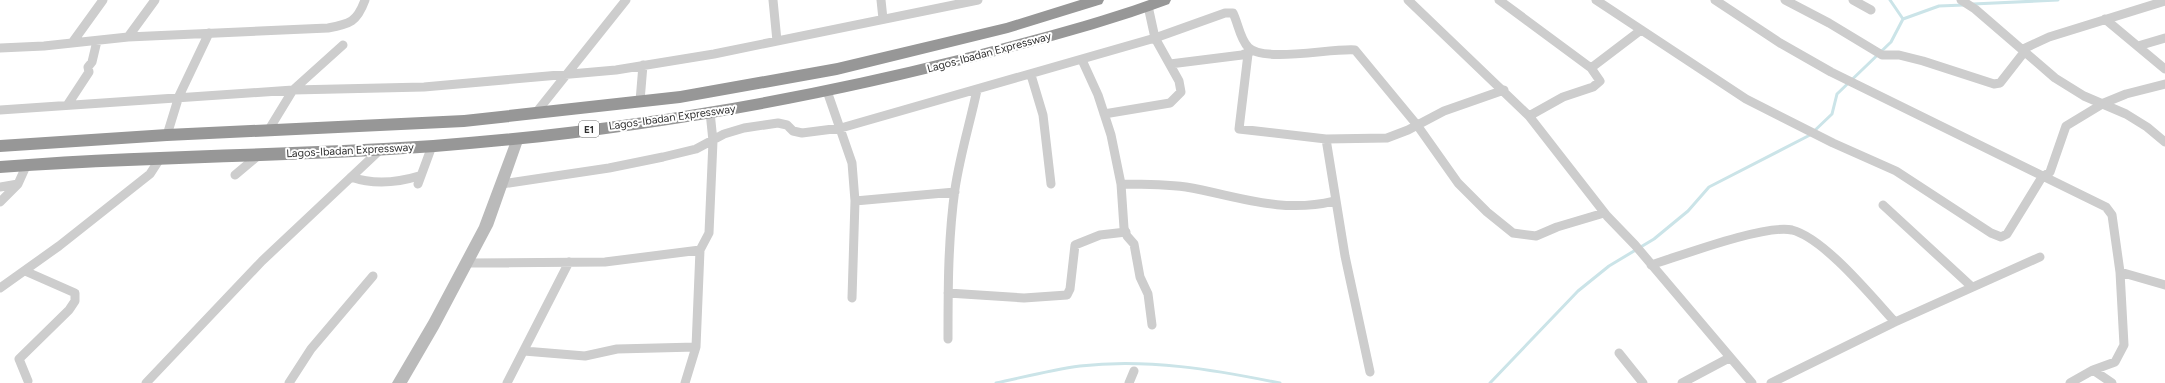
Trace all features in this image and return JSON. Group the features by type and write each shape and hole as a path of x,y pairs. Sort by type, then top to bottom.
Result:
{"highway":[{"name":"Lagos-Ibadan Expressway","path":"0,146 167,135 464,121 680,97 837,69 1008,28 1097,0"},
{"name":"Lagos-Ibadan Expressway","path":"0,167 27,164 161,157 432,146 518,138 710,112 827,91 959,61 1164,0"}],"street":[{"path":"72,43 103,0"},
{"path":"128,37 155,0"},
{"path":"0,48 97,41 128,37 328,28 355,21 360,14 365,0"},
{"path":"535,114 565,75 610,22 626,0"},
{"path":"773,0 777,41"},
{"path":"881,0 883,19"},
{"path":"0,110 179,96 293,90 424,87 565,75 643,66 777,41 978,0"},
{"path":"1408,0 1504,90 1529,116 1604,213 1651,265 1729,358 1752,383"},
{"path":"1500,0 1525,21 1591,68 1599,77 1600,81 1596,85 1586,90 1569,94 1529,116"},
{"path":"1596,0 1746,99 1833,143 1896,171 1990,233 2001,237 2007,234 2042,177 2050,172 2059,142 2066,126 2104,103 2126,94 2165,84"},
{"path":"1715,0 1780,43 1831,72 1846,78 2042,177 2106,207 2112,215 2120,272 2124,345 2115,362 2093,370 2070,383"},
{"path":"1785,0 1829,23 1863,45 1882,55 1900,55 1923,61 1985,82 2000,83 2024,50 2048,37 2165,1"},
{"path":"1853,0 1871,10"},
{"path":"1961,0 1976,9 2055,78 2084,96 2104,103 2147,127 2165,142"},
{"path":"1104,114 1170,103 1181,92 1179,80 1155,38 1148,6"},
{"path":"502,184 609,168 696,149 724,134 744,128 778,123 787,125 794,131 802,134 841,128 1082,60 1155,38 1225,13 1233,13 1250,53 1239,129 1326,139 1387,138 1444,111 1504,90"},
{"path":"2105,19 2165,69"},
{"path":"1591,68 1642,30"},
{"path":"167,135 179,96 209,33"},
{"path":"2138,46 2165,38"},
{"path":"68,104 89,72 88,67 92,62 97,41"},
{"path":"268,131 293,90 343,45"},
{"path":"1170,64 1250,53 1310,53 1348,48 1355,50 1417,125 1458,183 1487,212 1513,233 1536,236 1557,227 1604,213"},
{"path":"1082,60 1098,95 1111,135 1121,184 1126,232 1134,244 1140,277 1148,294 1152,324"},
{"path":"640,101 643,66"},
{"path":"1031,75 1036,88 1048,141 1051,184"},
{"path":"948,339 948,293 955,192 977,90"},
{"path":"827,91 852,163 855,201 852,298"},
{"path":"685,383 696,347 700,250 707,240 708,233 713,141 710,112"},
{"path":"399,383 434,324 486,226 518,138"},
{"path":"1326,139 1334,201 1354,304 1370,372"},
{"path":"351,177 362,182 418,180 432,146"},
{"path":"146,383 262,261 381,149"},
{"path":"235,175 260,154"},
{"path":"0,288 59,246 150,174 161,157"},
{"path":"0,202 18,184 27,164"},
{"path":"0,187 18,184"},
{"path":"1121,184 1168,184 1233,199 1290,207 1318,206 1334,201"},
{"path":"855,201 955,192"},
{"path":"1883,206 1972,287"},
{"path":"1651,265 1775,228 1791,229 1818,243 1895,322"},
{"path":"948,293 1016,297 1058,297 1067,295 1070,289 1075,246 1100,234 1126,232"},
{"path":"467,263 605,262 700,250"},
{"path":"1771,383 1895,322 2040,257"},
{"path":"507,383 569,262"},
{"path":"25,271 75,293 75,301 69,310 19,359 30,382"},
{"path":"2120,272 2165,285"},
{"path":"289,383 311,349 373,276"},
{"path":"524,351 584,356 617,350 696,347"},
{"path":"1619,353 1643,383"},
{"path":"1682,383 1729,358"},
{"path":"2093,370 2112,383"},
{"path":"1129,383 1134,371"}],"waterway":[{"path":"1890,0 1903,19"},
{"path":"1973,4 2058,0"},
{"path":"1903,19 1939,6 1964,5"},
{"path":"1490,383 1578,291 1609,266 1654,239 1688,211 1709,187 1810,135 1832,114 1837,94 1891,42 1903,19"},
{"path":"996,383 1080,366 1130,363 1156,364 1206,370 1280,383"}]}
